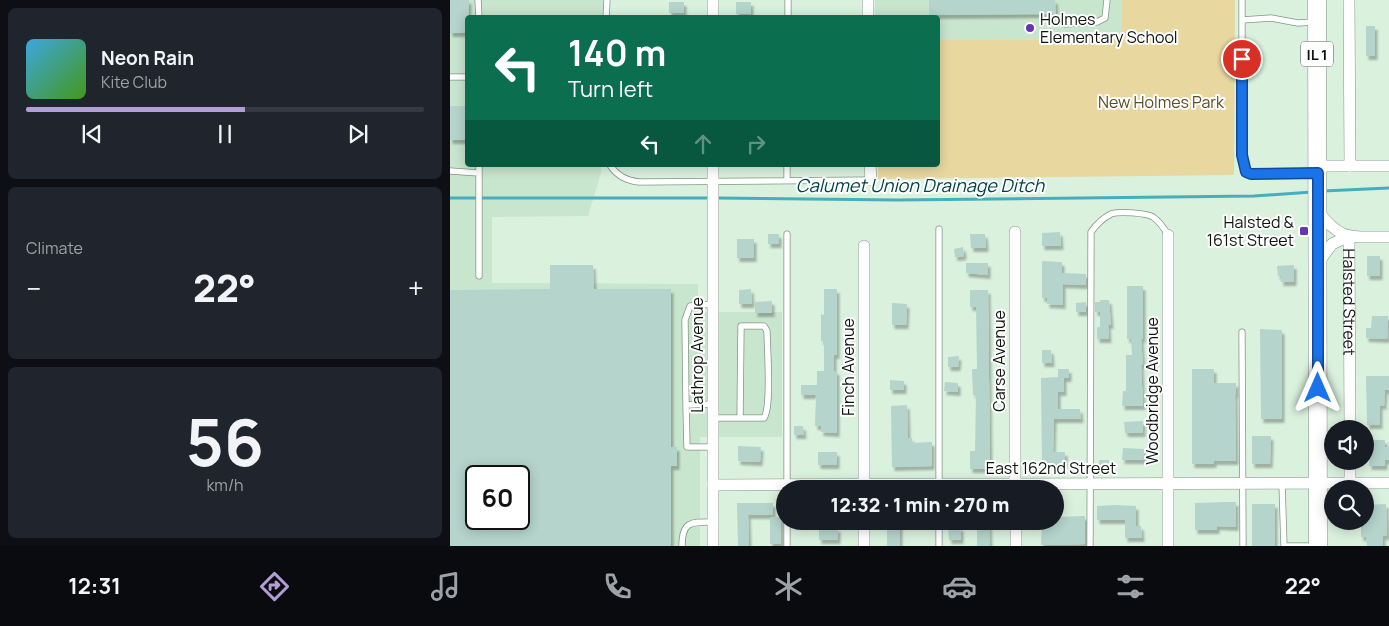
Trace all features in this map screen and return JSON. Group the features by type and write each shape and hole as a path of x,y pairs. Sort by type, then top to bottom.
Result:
{"main road":[{"name":"Halsted Street","path":"1317,0 1318,546"}],"street":[{"path":"713,0 713,15"},
{"path":"868,0 868,15"},
{"path":"1349,0 1350,166"},
{"path":"1318,169 1350,166 1389,166"},
{"name":"Lathrop Avenue","path":"713,167 713,546"},
{"path":"870,167 871,180"},
{"path":"1318,210 1334,229 1349,236 1389,237"},
{"name":"Carse Avenue","path":"1015,232 1016,480"},
{"name":"Woodbridge Avenue","path":"1168,235 1168,546"},
{"path":"1318,263 1332,244 1349,236"},
{"name":"Halsted Street","path":"1349,236 1350,420"},
{"name":"Finch Avenue","path":"864,246 864,480"},
{"name":"East 162nd Street","path":"1064,485 1324,483"},
{"name":"East 162nd Street","path":"1374,483 1389,483"},
{"name":"East 162nd Street","path":"713,485 776,487"},
{"path":"864,530 864,546"},
{"path":"1016,530 1016,546"}],"lane":[{"path":"478,0 479,15"},
{"path":"606,0 606,15"},
{"path":"788,0 788,15"},
{"path":"1065,24 1097,22 1105,18 1107,0"},
{"path":"1242,0 1242,155 1244,168 1251,174 1318,169"},
{"path":"1242,20 1271,18 1298,22 1317,22"},
{"path":"450,77 465,77"},
{"path":"479,276 480,167"},
{"path":"611,167 616,174 632,181 713,185 787,181 871,180"},
{"path":"787,167 787,181"},
{"path":"450,171 480,173"},
{"path":"1090,546 1091,232 1098,224 1113,214 1130,213 1151,216 1162,225 1168,235"},
{"path":"939,230 939,480"},
{"path":"786,234 787,480"},
{"path":"713,304 690,306 684,320 687,447 713,447"},
{"path":"713,418 740,418 764,418 766,416 768,400 766,331 764,326 740,326 740,418"},
{"path":"1242,332 1243,546"},
{"path":"686,405 713,404"},
{"path":"1282,484 1284,546 1318,546"},
{"path":"682,546 682,534 685,526 692,522 713,522"},
{"path":"787,530 787,546"},
{"path":"939,530 939,546"}],"shaded area":[{"path":"450,0 603,0 603,15 465,15 465,167 601,167 601,173 588,216 492,217 492,283 698,284 698,312 782,312 782,437 700,437 700,546 450,546"},
{"name":"Holmes Elementary School","path":"875,0 1122,0 1122,39 940,40 940,15 875,15"}],"green space":[{"name":"New Holmes Park","path":"1122,0 1235,0 1234,175 878,179 878,167 940,167 940,40 1122,39"}],"building":[{"path":"450,0 469,0 469,15 465,15 465,33 450,33"},
{"path":"929,0 1055,0 1056,14 929,15"},
{"path":"669,2 684,2 684,13 669,13"},
{"path":"736,2 751,2 751,14 736,14"},
{"path":"1366,26 1375,26 1375,56 1366,56"},
{"path":"450,106 465,106 465,140 450,140"},
{"path":"1060,232 1061,246 1042,246 1042,233"},
{"path":"768,234 779,234 779,244 768,244"},
{"path":"970,234 985,234 986,248 971,248"},
{"path":"737,239 754,239 754,258 737,258"},
{"path":"963,247 964,256 955,257 954,249"},
{"path":"1367,256 1380,256 1380,276 1367,276"},
{"path":"1042,261 1062,262 1062,273 1086,274 1086,285 1063,284 1063,305 1047,304 1047,298 1042,298"},
{"path":"966,263 988,263 988,275 966,273"},
{"path":"550,265 593,265 594,289 671,289 671,447 677,447 677,466 671,466 671,546 450,546 450,290 550,289"},
{"path":"1294,265 1294,282 1281,282 1277,266"},
{"path":"1127,286 1143,286 1143,339 1141,339 1143,365 1141,365 1143,406 1122,406 1123,391 1126,391 1126,355 1132,355 1131,339 1127,339"},
{"path":"751,289 752,304 739,304 739,290"},
{"path":"824,289 837,289 837,355 834,355 834,371 837,371 837,433 821,432 821,426 815,426 816,395 801,395 801,385 817,385 817,371 824,371 824,341 821,341 821,314 824,315"},
{"path":"970,290 988,290 990,469 970,469 970,451 975,451 976,395 973,395 972,369 977,369 976,307 970,307"},
{"path":"1100,300 1109,300 1111,325 1108,325 1109,339 1097,339 1097,327 1100,327 1100,312 1095,312 1095,302 1100,302"},
{"path":"772,301 772,313 755,313 755,302"},
{"path":"1086,302 1086,312 1076,312 1076,303"},
{"path":"892,303 907,304 906,325 892,325"},
{"path":"1372,316 1388,316 1387,339 1366,338 1366,328 1371,328"},
{"path":"1260,329 1282,330 1282,419 1261,419"},
{"path":"1042,350 1051,350 1052,363 1042,363"},
{"path":"959,356 958,367 948,367 948,357"},
{"path":"1058,369 1069,369 1069,378 1064,378 1064,392 1058,392 1058,409 1080,409 1081,419 1054,419 1053,452 1065,452 1065,464 1042,463 1041,378 1058,377"},
{"path":"1192,369 1214,369 1214,383 1236,383 1236,461 1192,464"},
{"path":"1366,376 1389,376 1389,390 1385,390 1384,406 1380,405 1380,425 1374,425 1374,420 1367,420"},
{"path":"890,380 904,381 904,390 890,390"},
{"path":"945,382 958,383 958,392 944,391"},
{"path":"907,405 908,438 912,438 912,443 932,442 932,466 892,467 891,406"},
{"path":"1143,421 1143,433 1125,433 1124,422"},
{"path":"794,426 803,426 804,435 794,435"},
{"path":"1252,436 1271,436 1270,464 1252,464"},
{"path":"1374,440 1385,440 1385,447 1389,447 1389,460 1385,460 1385,466 1374,466"},
{"path":"738,446 761,447 760,462 738,461"},
{"path":"1123,448 1144,449 1143,460 1122,460"},
{"path":"818,452 837,452 837,465 818,465"},
{"path":"1099,460 1109,460 1109,469 1099,469"},
{"path":"1236,502 1236,527 1217,526 1217,530 1195,530 1195,503"},
{"path":"737,503 773,503 773,515 748,515 749,546 738,546"},
{"path":"1252,504 1275,504 1275,546 1252,546"},
{"path":"1386,504 1387,536 1383,536 1383,546 1367,546 1366,537 1361,537 1361,530 1374,530 1374,505"},
{"path":"1097,506 1136,506 1136,526 1141,526 1142,538 1125,538 1125,520 1097,520"},
{"path":"1085,516 1085,544 1041,545 1042,530 1064,530 1064,517"},
{"path":"770,517 776,517 776,530 781,530 781,544 770,544"},
{"path":"819,530 838,530 838,540 819,540"},
{"path":"887,530 900,530 900,546 887,546"},
{"path":"948,530 961,530 961,540 949,540"},
{"path":"977,530 989,530 990,546 977,546"}],"waterway":[{"name":"Calumet Union Drainage Ditch","path":"1323,191 1389,188"},
{"name":"Calumet Union Drainage Ditch","path":"716,198 897,200 1254,196 1312,192"},
{"name":"Calumet Union Drainage Ditch","path":"450,198 709,198"}],"place":[{"name":"Holmes Elementary School","path":"1030,28"},
{"name":"Halsted & 161st Street","path":"1304,231"}],"route":[{"path":"1242,59 1242,163 1246,172 1251,174 1318,173 1318,388"}]}
